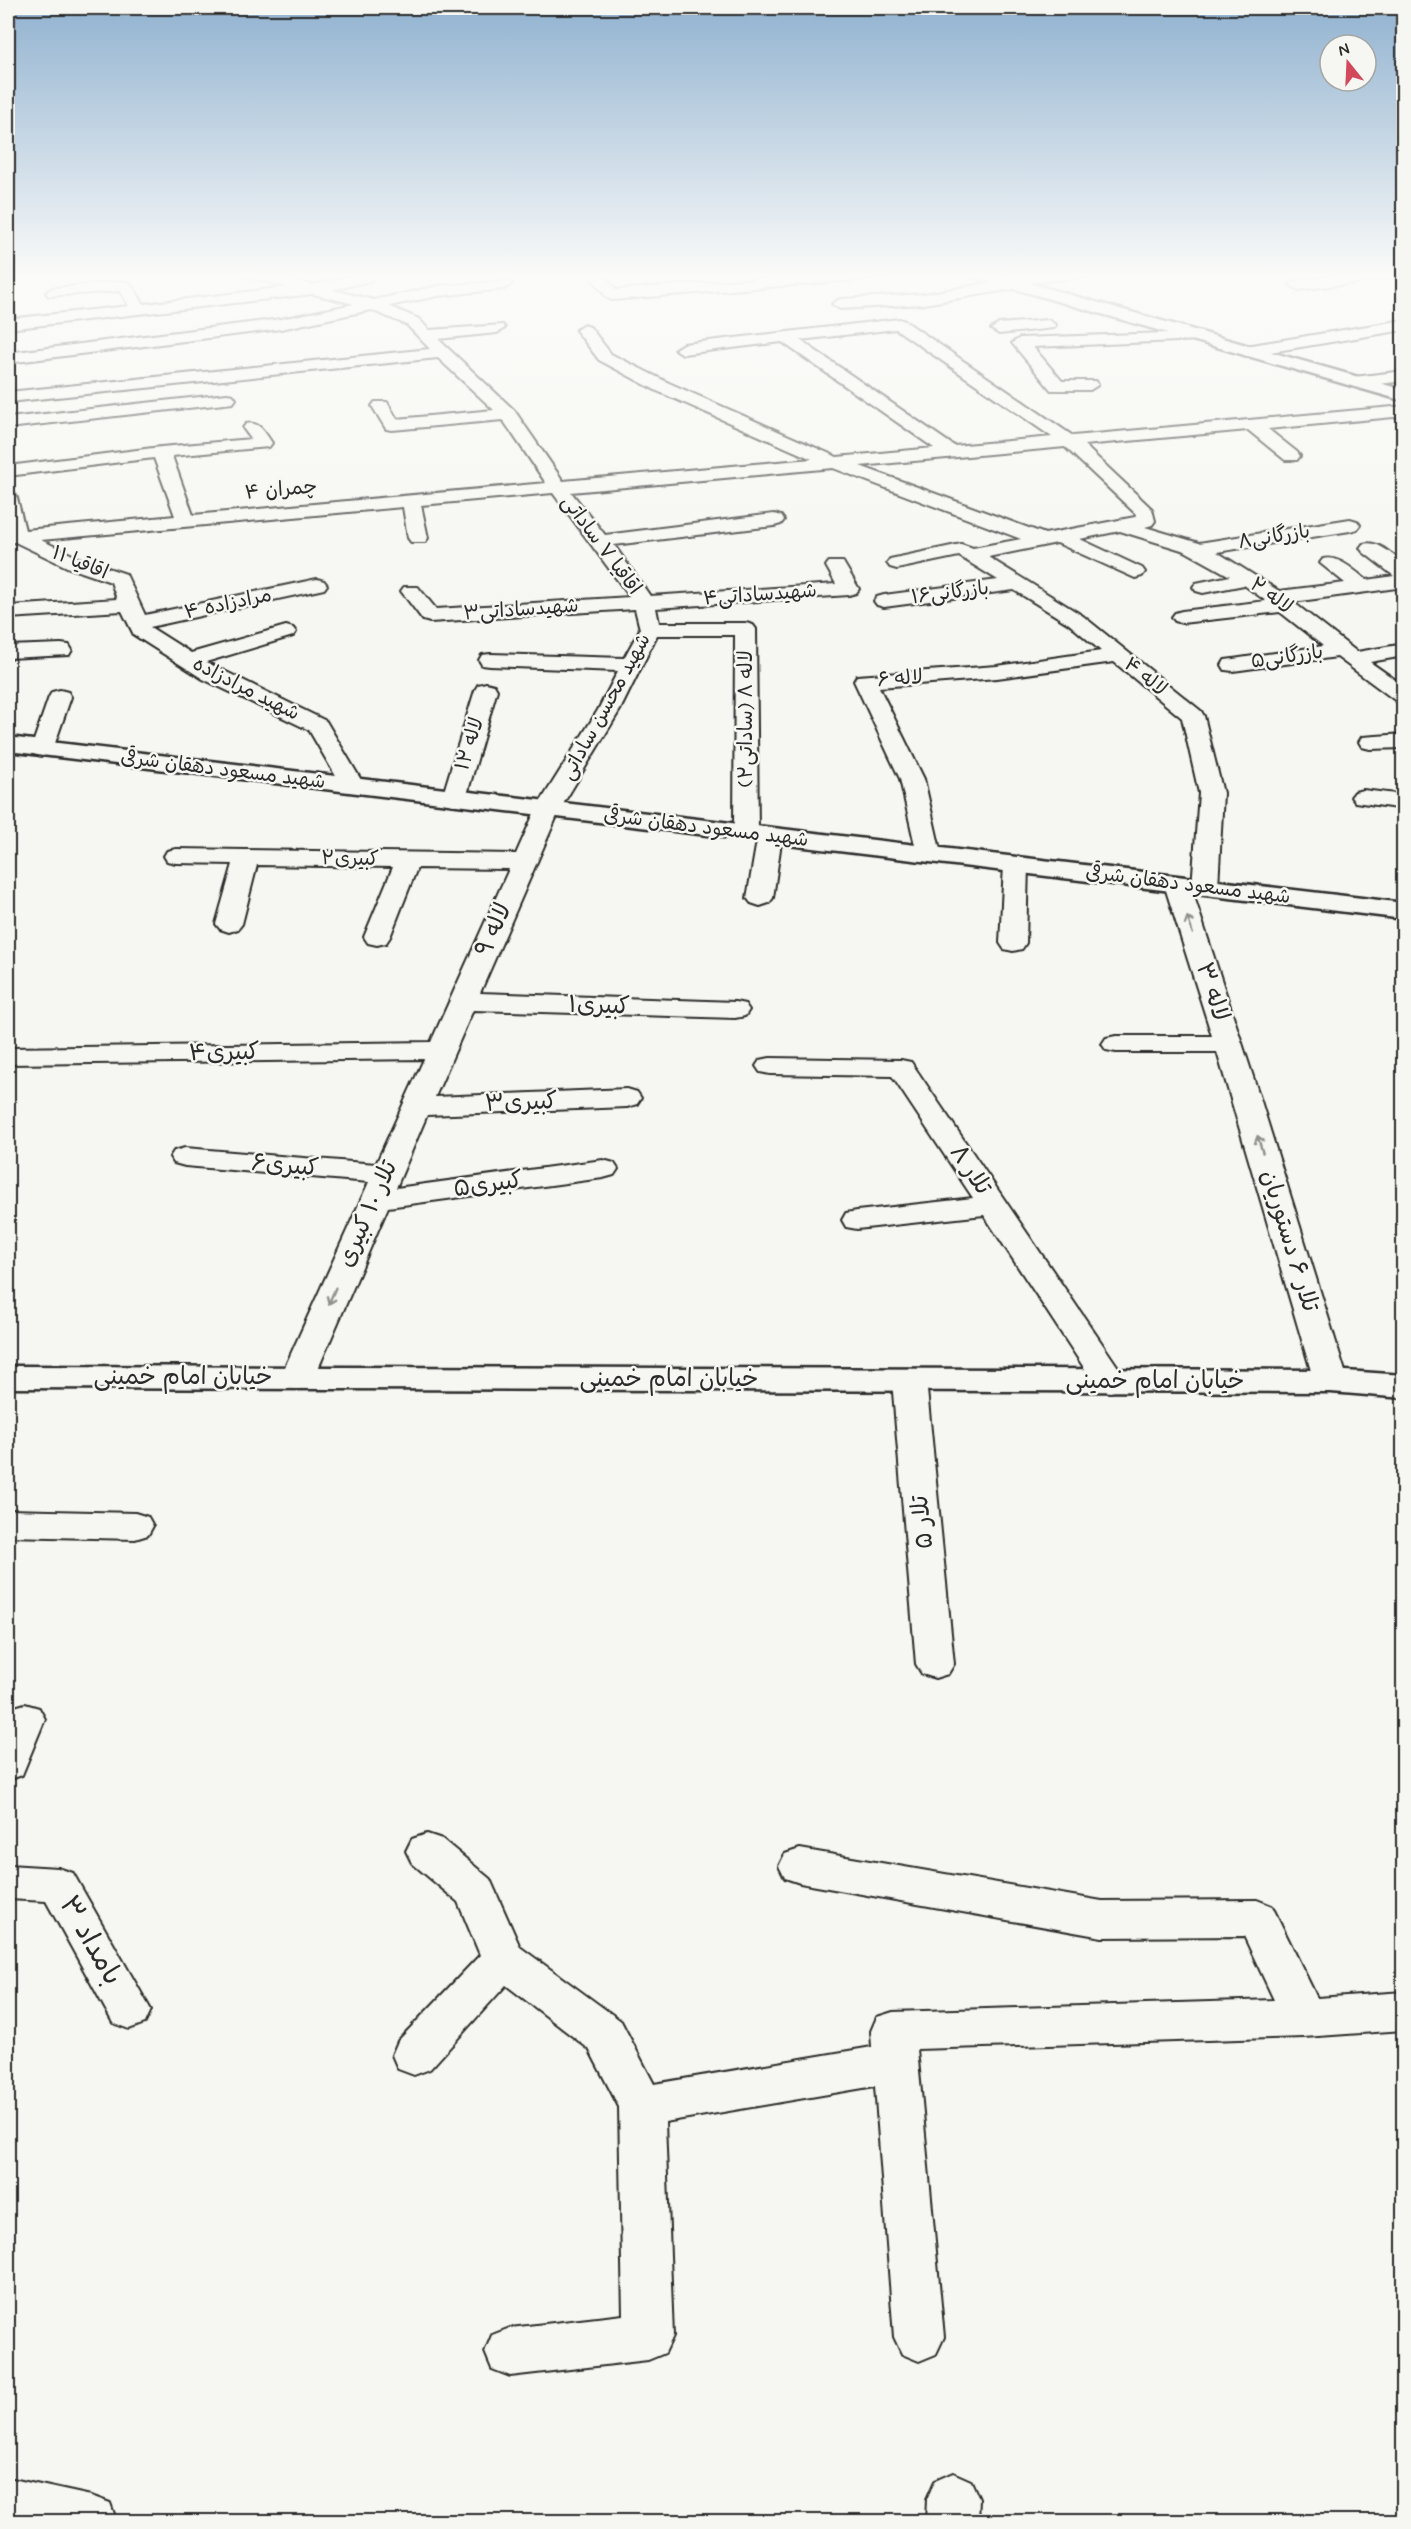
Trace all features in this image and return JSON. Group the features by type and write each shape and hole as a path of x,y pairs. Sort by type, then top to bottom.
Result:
{"main road":[{"path":"1386,391 1404,396"},
{"name":"شهید مسعود دهقان شرقی","path":"8,744 1404,911"},
{"name":"خیابان امام خمینی","path":"1331,1381 1404,1373"},
{"name":"خیابان امام خمینی","path":"8,1377 1331,1381 1404,1388"}],"street":[{"path":"8,397 67,391"},
{"name":"اقاقیا ۷ ساداتی","path":"483,391 508,414 558,487 644,602"},
{"path":"672,391 834,462 1051,538 1134,572"},
{"path":"863,391 951,452"},
{"path":"897,563 961,550 1122,526 1145,520 1145,513 1069,441 996,391"},
{"path":"8,423 227,399"},
{"path":"381,406 392,425 508,414"},
{"name":"چمران ۴","path":"12,537 1404,411"},
{"path":"1251,424 1291,456"},
{"path":"8,471 263,442 252,428"},
{"path":"161,452 186,521"},
{"path":"8,498 12,537"},
{"path":"411,500 418,538"},
{"path":"600,541 774,520"},
{"name":"بازرگانی۸","path":"1198,549 1350,525"},
{"name":"لاله ۲","path":"1122,526 1198,549 1279,602 1404,696"},
{"name":"اقاقیا ۱۱","path":"12,537 74,563 119,578 134,613"},
{"path":"1370,548 1404,574"},
{"name":"لاله ۴","path":"961,550 1076,620 1192,716 1211,793 1205,887"},
{"path":"1330,563 1363,586"},
{"name":"شهیدساداتی۴","path":"644,602 849,589 836,566"},
{"path":"1203,587 1246,579"},
{"path":"1182,617 1404,581"},
{"name":"بازرگانی۱۶","path":"884,601 1017,584"},
{"name":"مرادزاده ۴","path":"8,612 134,613 317,585"},
{"name":"شهیدساداتی۳","path":"411,591 430,616 644,602"},
{"name":"شهید محسن ساداتی","path":"548,809 609,710 650,629 644,602"},
{"name":"شهید مرادزاده","path":"134,613 141,630 211,674 318,726 352,785"},
{"name":"لاله ۸ (ساداتی۲)","path":"650,629 746,629 758,834"},
{"path":"189,660 285,632"},
{"path":"8,652 61,650"},
{"name":"بازرگانی۵","path":"1233,665 1404,650"},
{"name":"لاله ۶","path":"929,854 912,778 865,681 997,672 1119,655"},
{"path":"490,660 630,665"},
{"name":"لاله ۱۲","path":"454,798 486,690"},
{"path":"42,748 60,697"},
{"path":"1370,742 1404,741"},
{"path":"1363,797 1404,802"},
{"name":"لاله ۹","path":"440,1050 548,809"},
{"path":"758,834 760,898"},
{"name":"کبیری۲","path":"176,856 524,862"},
{"path":"230,924 248,857"},
{"path":"377,937 408,860"},
{"path":"1013,943 1016,864"},
{"name":"لاله ۳","path":"1177,884 1247,1101"},
{"name":"کبیری۱","path":"462,1001 735,1010"},
{"path":"1116,1044 1229,1044"},
{"name":"کبیری۴","path":"8,1056 440,1050"},
{"name":"تلار ۱۰ کبیری","path":"297,1378 440,1050"},
{"name":"تلار ۸","path":"770,1066 901,1068 1110,1380"},
{"name":"کبیری۳","path":"415,1107 627,1098"},
{"name":"تلار ۶ دستوریان","path":"1247,1101 1331,1381"},
{"name":"کبیری۶","path":"185,1157 379,1187"},
{"name":"کبیری۵","path":"379,1187 603,1169"},
{"path":"857,1220 993,1205"},
{"name":"تلار ۵","path":"909,1380 935,1664"},
{"path":"8,1523 135,1526"},
{"path":"8,1764 25,1719"},
{"path":"427,1851 475,1891 503,1959 605,2035 642,2106 648,2336 510,2352"},
{"path":"800,1866 1102,1918 1257,1918 1304,2018"},
{"name":"بامداد ۳","path":"8,1882 58,1885 129,2010"},
{"path":"414,2055 503,1959"},
{"path":"919,2337 893,2031 1304,2018 1404,2011"},
{"path":"642,2106 896,2063"},
{"path":"8,2504 91,2522"}]}
